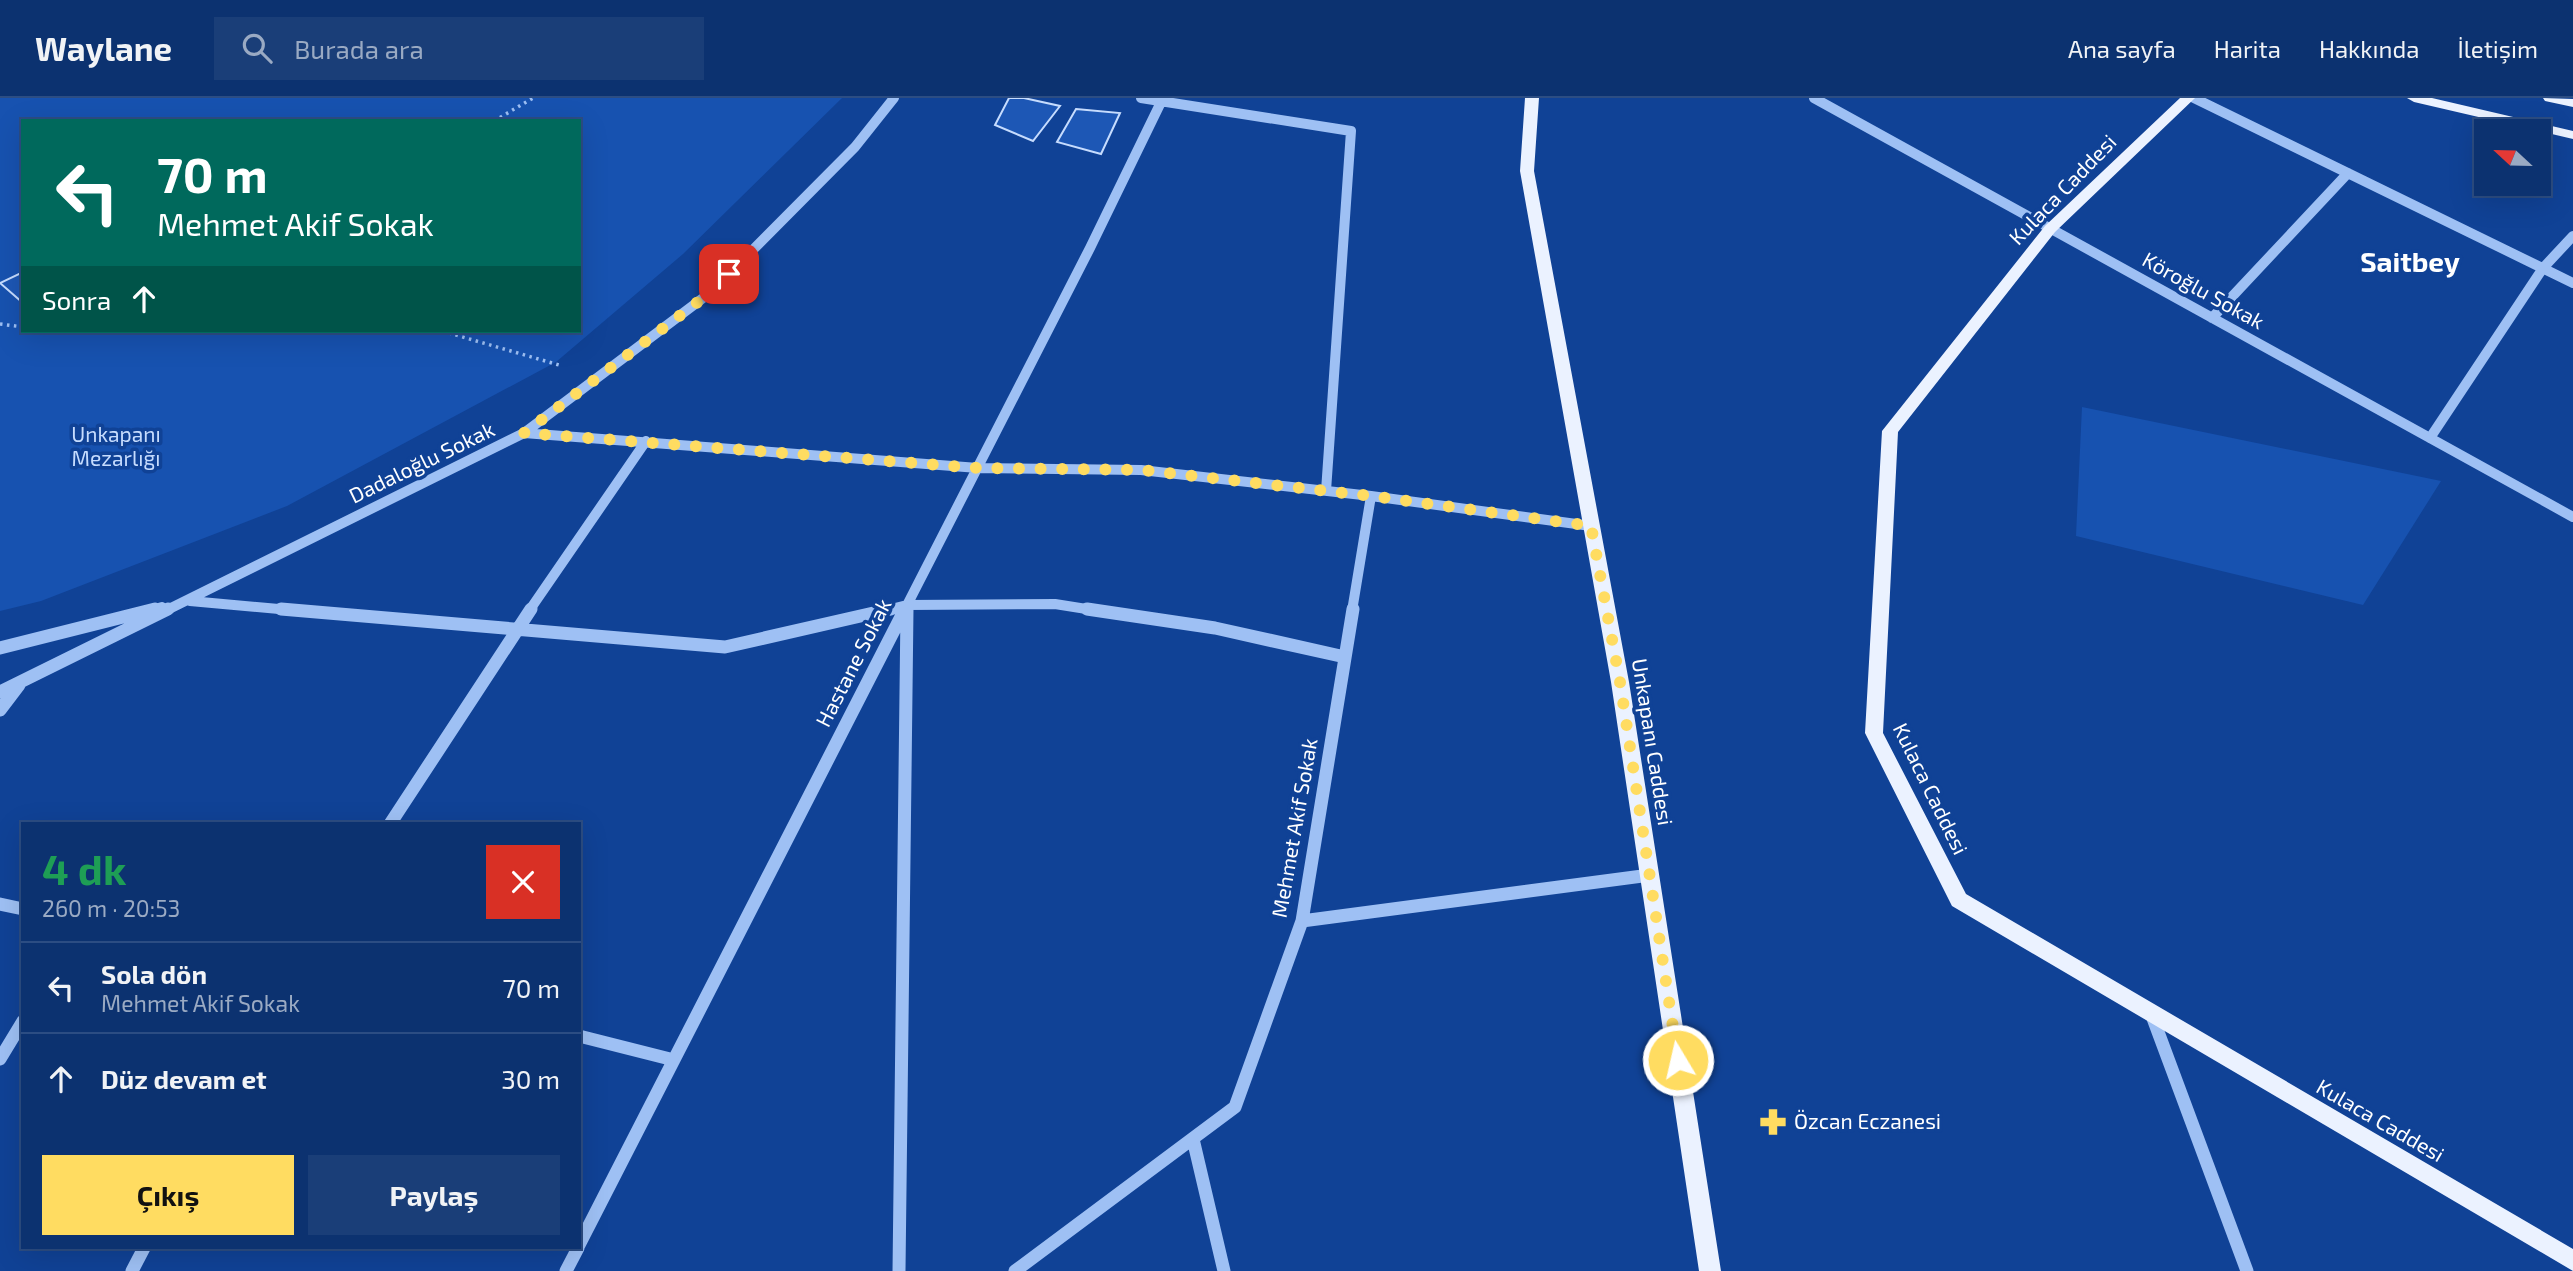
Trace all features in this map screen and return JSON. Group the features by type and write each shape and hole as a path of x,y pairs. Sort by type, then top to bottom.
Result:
{"main road":[{"name":"Unkapanı Caddesi","path":"1532,98 1528,171 1620,682 1710,1271"},
{"name":"Kulaca Caddesi","path":"2188,98 2050,229 1890,431 1874,733 1959,900 2573,1261"},
{"path":"2414,98 2573,135"},
{"path":"2550,98 2573,103"}],"street":[{"name":"Dadaloğlu Sokak","path":"188,600 524,433 711,292 855,147 894,98"},
{"path":"1141,98 1162,99 1351,131 1326,491"},
{"name":"Köroğlu Sokak","path":"1814,98 2573,517"},
{"path":"2194,98 2573,283"},
{"name":"Hastane Sokak","path":"581,1242 1090,248 1162,99"},
{"path":"2212,318 2348,173"},
{"path":"2430,438 2543,268 2573,236"},
{"path":"524,433 978,468 1141,470 1371,496 1591,526"},
{"path":"391,822 516,630 646,441"},
{"name":"Mehmet Akif Sokak","path":"1015,1271 1235,1107 1302,921 1371,496"},
{"path":"0,692 188,600"},
{"path":"0,648 188,600 725,647 907,605 1055,604 1216,628 1345,657"},
{"path":"899,1271 907,605"},
{"path":"0,710 21,682"},
{"path":"1302,921 1650,875"},
{"path":"0,904 21,909"},
{"path":"2151,1012 2247,1271"},
{"path":"0,1059 21,1024"},
{"path":"581,1037 674,1060"},
{"path":"1193,1139 1224,1271"},
{"path":"132,1271 143,1249"},
{"name":"Hastane Sokak","path":"566,1271 577,1249"}],"path":[{"path":"497,119 533,98"},
{"path":"0,324 21,327"},
{"path":"449,333 554,362 588,384"}],"green space":[{"name":"Unkapanı Mezarlığı","path":"0,98 842,98 683,254 556,362 287,506 41,601 0,611"},
{"path":"2082,407 2441,481 2363,605 2076,536"}],"building":[{"path":"1009,98 1024,98 1060,106 1033,141 995,125"},
{"path":"1076,109 1120,113 1101,154 1057,142"},
{"path":"21,273 21,301 0,283"}],"place":[{"name":"Özcan Eczanesi","path":"1773,1122"}],"district":[{"name":"Saitbey","path":"2410,262"}],"route":[{"path":"729,274 711,292 524,433 978,468 1141,470 1371,496 1591,526 1620,682 1678,1060"}]}
